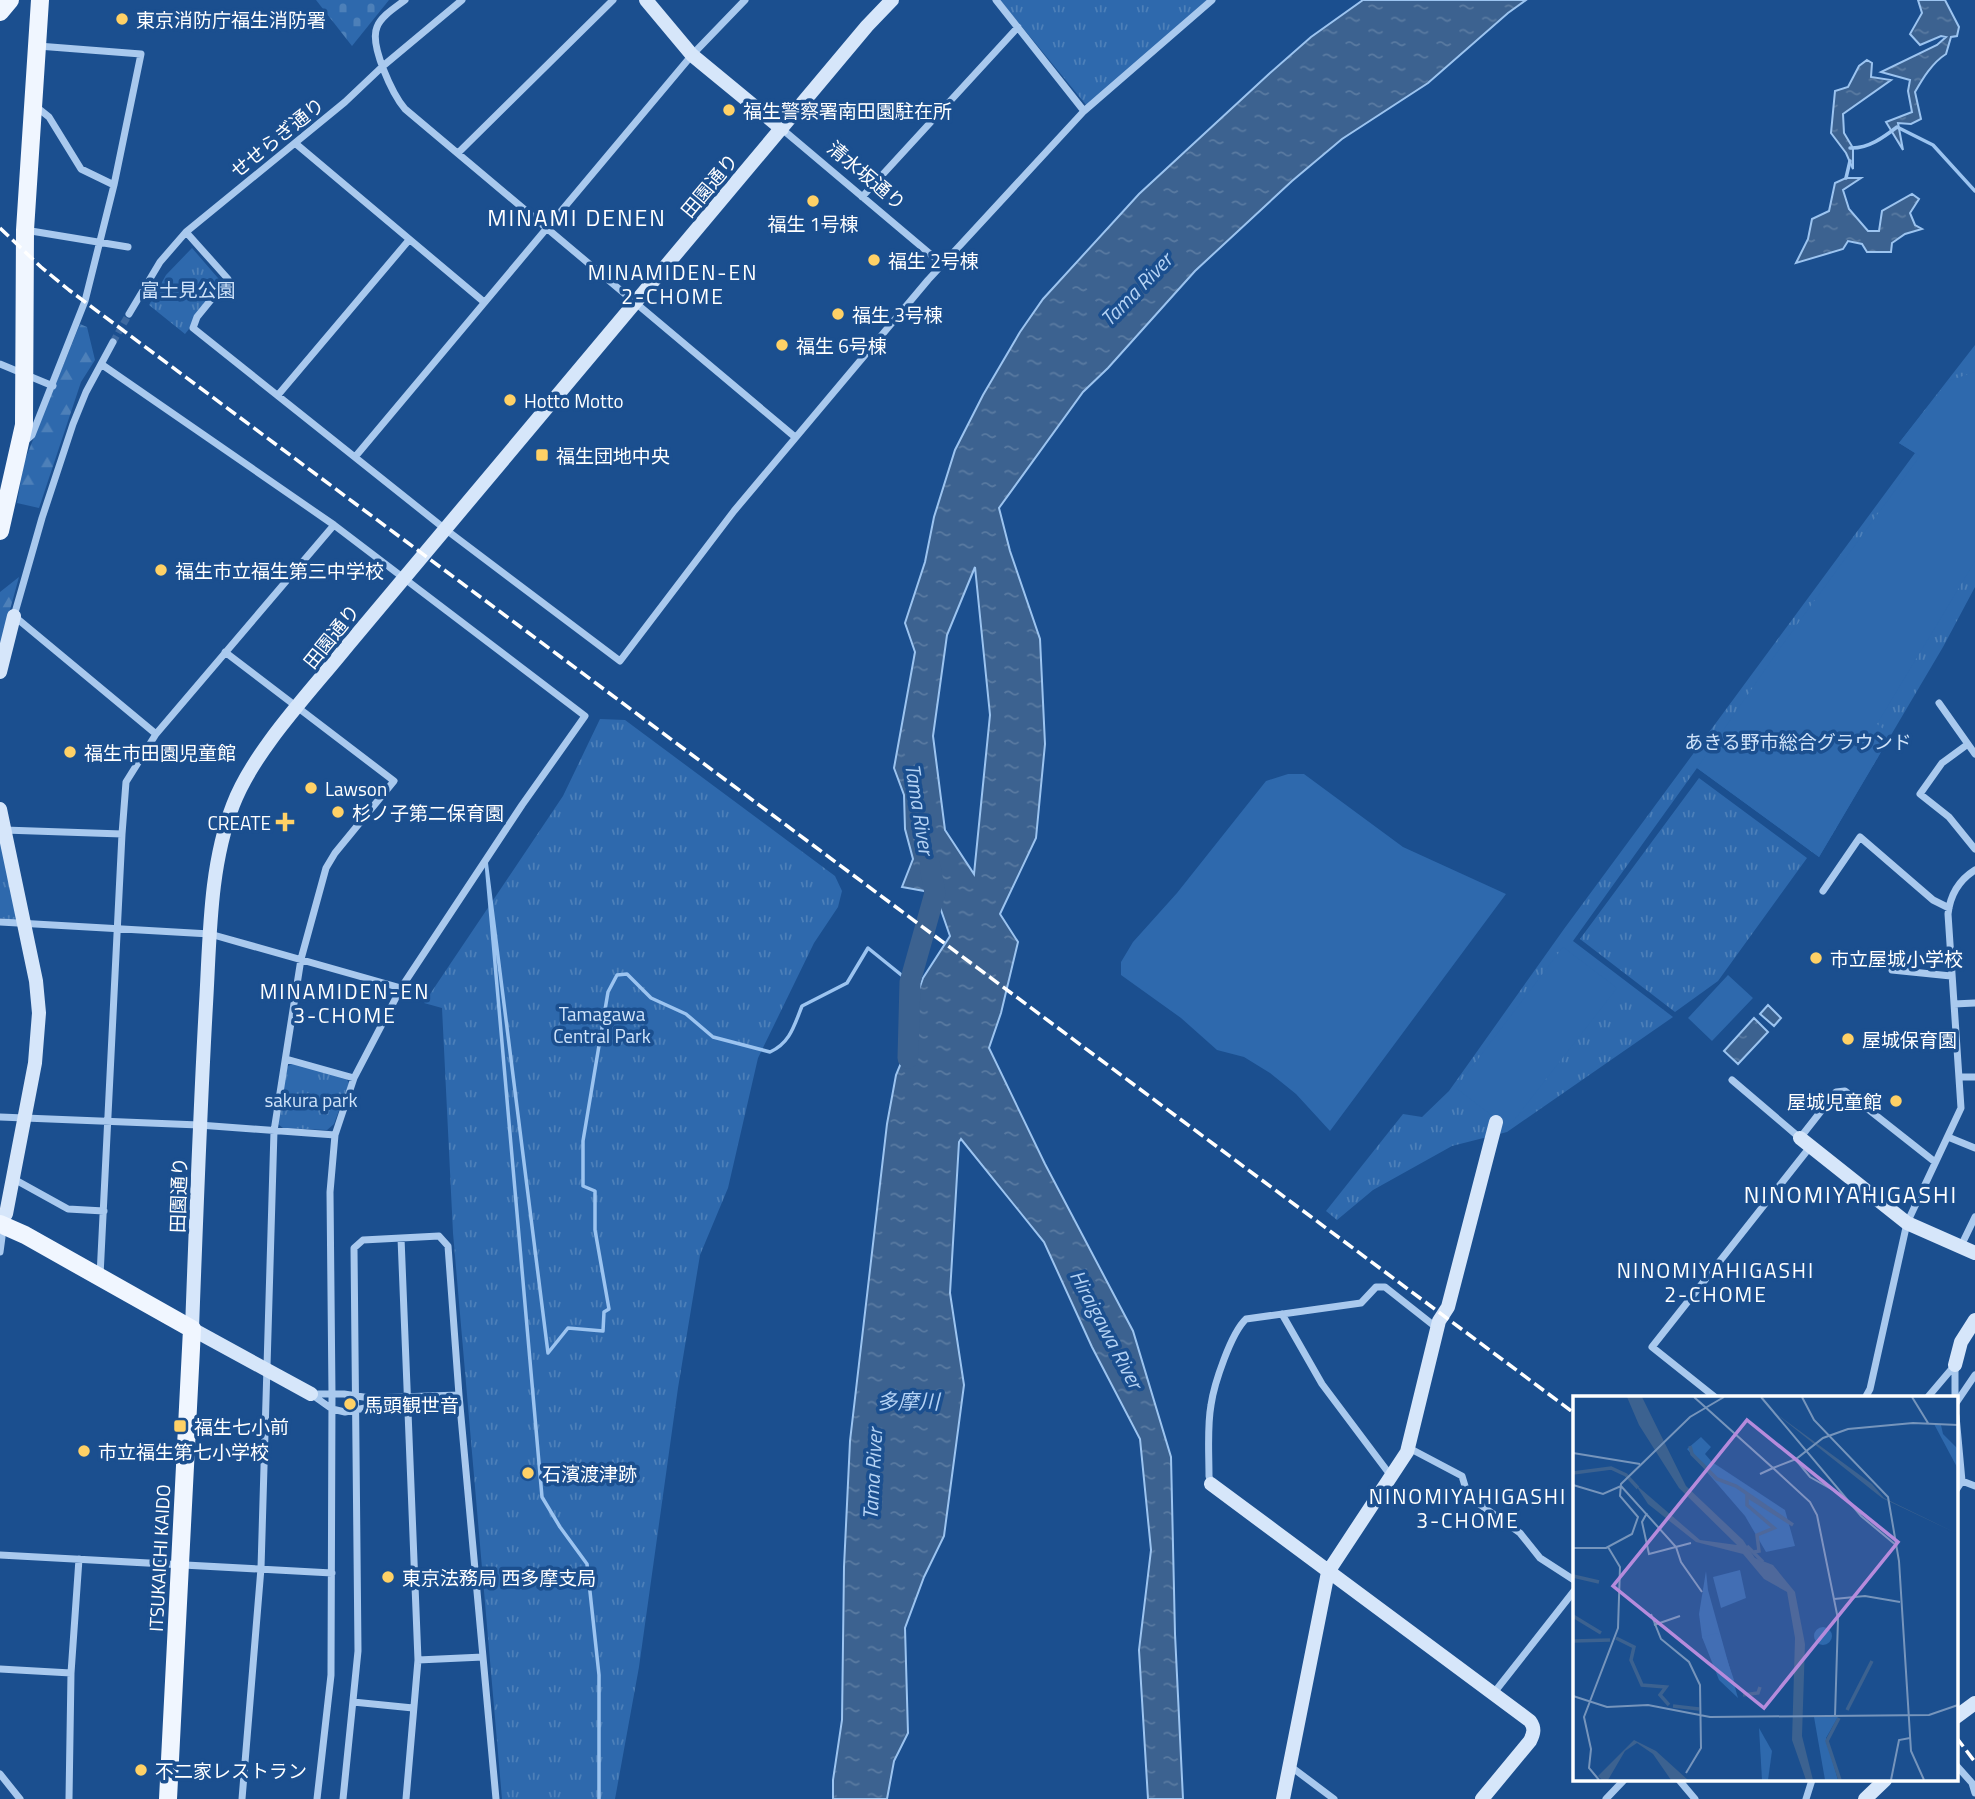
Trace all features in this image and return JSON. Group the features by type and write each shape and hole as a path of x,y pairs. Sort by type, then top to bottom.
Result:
{"main road":[{"path":"0,12 10,0"},
{"path":"0,531 24,425 25,230 40,0"},
{"path":"3,1225 75,1262 192,1329"},
{"name":"ITSUKAICHI KAIDO","path":"168,1799 192,1329"}],"street":[{"path":"405,0 376,28 376,44 383,66 393,91 405,109 795,437"},
{"name":"せせらぎ通り","path":"129,314 160,262 186,232 345,102 383,66 462,0"},
{"path":"457,153 613,0"},
{"name":"清水坂通り","path":"646,0 692,55 942,264"},
{"path":"355,457 692,55 745,0"},
{"name":"田園通り","path":"192,1329 199,1125 210,934 217,868 224,833 233,803 245,780 297,708 404,578 867,26 892,0"},
{"path":"996,0 1084,111"},
{"path":"186,232 228,279 197,317 193,328 445,529 620,661 734,511 942,264 1084,111 1212,0"},
{"path":"862,197 1018,27"},
{"path":"20,445 32,436 85,301 114,185 141,54 38,46"},
{"path":"34,104 48,117 81,169 114,185"},
{"path":"295,143 484,302"},
{"path":"25,230 128,247"},
{"path":"278,395 409,240"},
{"path":"0,672 42,517 73,424 86,392 113,342"},
{"path":"0,364 53,386"},
{"path":"101,364 334,526 585,716 522,805 401,988 354,1078 335,1135 330,1203 331,1675 317,1799"},
{"path":"100,1277 126,782 156,734 334,526"},
{"path":"15,616 156,734"},
{"path":"225,652 394,781 334,853 326,868 302,958 274,1131 261,1568 242,1799"},
{"path":"1939,703 1975,754"},
{"path":"1968,744 1942,763 1920,794 1949,817 1975,849"},
{"path":"0,809 36,981 39,1013 35,1063 0,1252"},
{"path":"4,830 122,834"},
{"path":"1823,891 1860,837 1933,900 1949,908"},
{"path":"1866,1396 1870,1389 1907,1223 1961,1108 1949,908 1959,883 1975,870"},
{"path":"0,922 210,934 401,988"},
{"path":"1892,970 1951,976"},
{"path":"1954,1004 1975,1003"},
{"path":"286,1059 354,1078"},
{"path":"1959,1077 1975,1077"},
{"path":"1732,1080 1805,1143 1907,1223 1975,1253"},
{"path":"1713,1396 1652,1347 1805,1143 1836,1092 1845,1091 1935,1162"},
{"path":"0,1117 199,1125 335,1135"},
{"path":"1283,1799 1328,1572 1409,1448 1437,1328 1448,1307 1496,1122"},
{"path":"1948,1137 1975,1149"},
{"path":"12,1178 68,1209 104,1211"},
{"path":"1961,1247 1975,1217"},
{"path":"343,1799 358,1651 354,1248 363,1240 439,1236 448,1246 459,1399 496,1799"},
{"path":"401,1238 418,1660 406,1799"},
{"path":"1437,1328 1385,1287 1376,1287 1361,1303 1246,1319 1240,1325 1226,1354 1211,1404 1209,1476 1211,1484 1530,1721 1534,1726 1530,1741 1482,1799"},
{"path":"1282,1314 1322,1384 1391,1476"},
{"path":"1955,1396 1955,1365 1961,1342 1975,1320"},
{"path":"192,1329 311,1394 332,1409 345,1412 370,1406 459,1399"},
{"path":"1929,1396 1955,1365"},
{"path":"1958,1396 1975,1375"},
{"path":"311,1394 459,1399"},
{"path":"1958,1438 1962,1482 1958,1487"},
{"path":"1409,1448 1462,1476 1468,1496 1520,1533 1540,1558 1573,1579"},
{"path":"1962,1482 1975,1486"},
{"path":"0,1555 332,1573"},
{"path":"69,1799 71,1673 79,1559"},
{"path":"1493,1694 1573,1592"},
{"path":"418,1660 482,1657"},
{"path":"0,1669 71,1673"},
{"path":"353,1702 413,1708"},
{"path":"1958,1713 1975,1703"},
{"path":"1290,1766 1334,1799"},
{"path":"1958,1767 1972,1783 1975,1793"},
{"path":"0,1774 20,1799"},
{"path":"1606,1799 1622,1782"},
{"path":"1681,1782 1695,1799"},
{"path":"1806,1799 1811,1782"},
{"path":"1865,1799 1883,1782"}],"green space":[{"path":"316,0 389,0 352,46"},
{"path":"1000,0 1207,0 1087,106"},
{"name":"富士見公園","path":"192,248 224,285 185,334 149,305 166,275"},
{"path":"80,324 87,327 95,360 81,382 39,508 17,503 24,462"},
{"name":"あきる野市総合グラウンド","path":"1975,345 1975,587 1943,647 1819,857 1697,768 1573,941 1673,1017 1507,1132 1452,1146 1373,1190 1337,1220 1326,1211 1403,1114 1422,1117 1449,1091 1564,929 1915,453 1899,443"},
{"path":"1975,372 1975,561 1877,724 1891,735 1819,857 1697,768 1780,648 1920,456 1899,443 1948,381"},
{"path":"19,577 0,646 0,592"},
{"name":"Tamagawa Central Park","path":"600,719 625,720 835,876 842,891 838,907 814,943 758,1058 728,1188 700,1255 678,1388 639,1667 615,1799 502,1799 453,1233 442,1008 424,1003 563,796"},
{"path":"1288,774 1304,774 1403,847 1506,894 1330,1131 1296,1094 1270,1073 1244,1057 1217,1050 1181,1018 1121,975 1121,962 1133,942 1177,893 1266,781"},
{"path":"1699,778 1807,858 1718,981 1675,1012 1580,939"},
{"path":"0,836 20,921 0,918"},
{"path":"1563,947 1617,988 1508,1128 1456,1088"},
{"path":"1728,975 1753,998 1712,1041 1688,1018"},
{"name":"sakura park","path":"293,1063 346,1078 349,1083 334,1124 327,1130 283,1128 278,1124 287,1067"}],"water":[{"path":"1363,0 1526,0 1428,83 1342,139 1292,181 1195,271 1083,392 999,508 1010,551 1040,639 1045,744 1036,838 1000,914 1018,942 1001,1013 989,1048 1045,1164 1133,1331 1171,1457 1175,1634 1183,1799 1148,1799 1139,1650 1151,1550 1140,1439 1092,1347 1044,1242 961,1139 950,1293 964,1385 944,1536 924,1577 905,1628 908,1733 894,1761 887,1799 833,1799 833,1780 842,1720 844,1567 850,1441 887,1124 896,1075 908,1046 909,1018 923,978 950,936 935,893 902,887 913,859 905,829 904,795 894,768 915,652 905,623 925,562 934,517 955,450 1020,332 1043,299 1139,194 1311,37","holes":["975,567 990,715 974,874 945,830 933,736 947,635"]},
{"path":"1918,0 1945,0 1959,27 1957,36 1951,37 1946,54 1932,66 1915,92 1921,119 1911,124 1898,123 1903,150 1886,122 1912,112 1908,91 1910,80 1881,72 1937,45 1946,37 1941,36 1920,45 1910,34 1922,13"},
{"path":"1867,60 1872,63 1871,77 1891,80 1843,114 1844,133 1853,148 1853,169 1846,153 1831,133 1835,91 1848,87 1859,66"},
{"path":"1846,178 1861,178 1843,190 1849,209 1868,231 1879,231 1882,211 1912,194 1919,199 1910,213 1915,225 1922,229 1905,234 1892,243 1891,252 1867,252 1862,244 1848,241 1843,249 1796,263 1808,239 1812,219 1829,211 1835,183"},
{"path":"1768,1005 1781,1018 1774,1026 1760,1014"},
{"path":"1754,1018 1768,1032 1738,1064 1724,1051"}],"waterway":[{"path":"1850,148 1869,144 1897,127 1933,145 1975,191"},
{"path":"1846,178 1850,161"},
{"path":"599,1799 599,1675 587,1564 542,1497 486,861 548,1353 568,1328 603,1331 604,1312 609,1309 595,1230 595,1191 583,1186 583,1141 608,992 617,975 627,974 651,998 686,1014 713,1037 770,1052 787,1039 802,1006 847,983 868,948 910,982"},
{"name":"Tama River","path":"908,1058 910,982 935,893 930,866"}],"tunnel":[{"path":"113,342 129,314"}],"railway":[{"path":"0,228 69,290 1573,1412"},
{"path":"1958,1740 1975,1762"}],"place":[{"name":"東京消防庁福生消防署","path":"122,19"},
{"name":"福生警察署南田園駐在所","path":"729,110"},
{"name":"福生 1号棟","path":"813,201"},
{"name":"福生 2号棟","path":"874,260"},
{"name":"福生 3号棟","path":"838,314"},
{"name":"福生 6号棟","path":"782,345"},
{"name":"Hotto Motto","path":"510,400"},
{"name":"福生団地中央","path":"542,455"},
{"name":"福生市立福生第三中学校","path":"161,570"},
{"name":"福生市田園児童館","path":"70,752"},
{"name":"Lawson","path":"311,788"},
{"name":"杉ノ子第二保育園","path":"338,812"},
{"name":"CREATE","path":"285,822"},
{"name":"市立屋城小学校","path":"1816,958"},
{"name":"屋城保育園","path":"1848,1039"},
{"name":"屋城児童館","path":"1896,1101"},
{"name":"馬頭観世音","path":"350,1404"},
{"name":"福生七小前","path":"180,1426"},
{"name":"市立福生第七小学校","path":"84,1451"},
{"name":"石濱渡津跡","path":"528,1473"},
{"name":"東京法務局 西多摩支局","path":"388,1577"},
{"name":"不二家レストラン","path":"141,1770"}],"district":[{"name":"MINAMI DENEN","path":"577,217"},
{"name":"MINAMIDEN-EN 2-CHOME","path":"673,284"},
{"name":"MINAMIDEN-EN 3-CHOME","path":"345,1003"},
{"name":"NINOMIYAHIGASHI","path":"1851,1194"},
{"name":"NINOMIYAHIGASHI 2-CHOME","path":"1716,1282"},
{"name":"NINOMIYAHIGASHI 3-CHOME","path":"1468,1508"}],"water label":[{"name":"Hiraigawa River","path":"1107,1329"},
{"name":"多摩川","path":"908,1401"}]}
